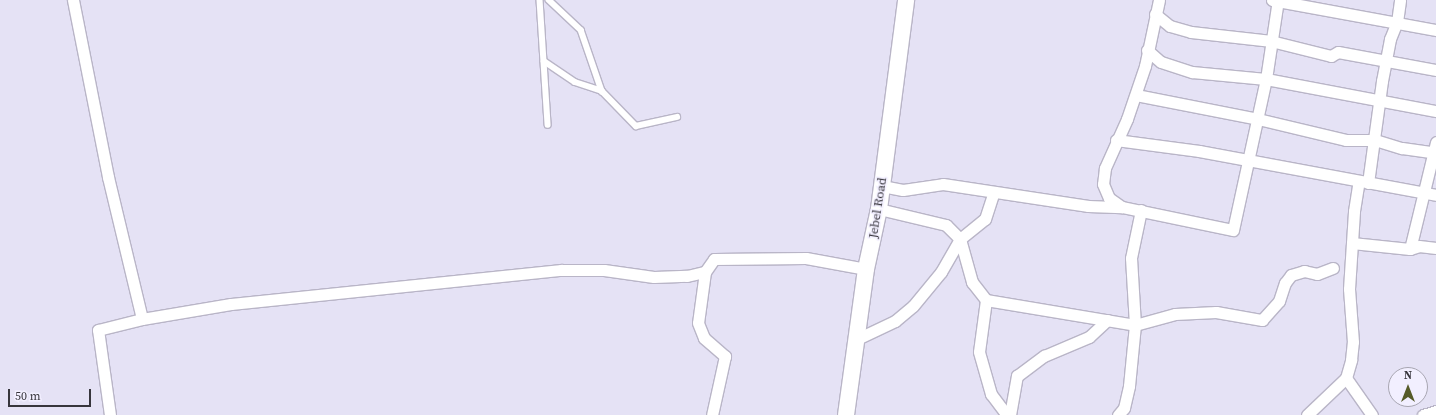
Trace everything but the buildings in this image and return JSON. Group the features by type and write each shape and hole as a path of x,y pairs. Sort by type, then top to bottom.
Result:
{"main road":[{"name":"Jebel Road","path":"846,415 866,269 879,209 906,0"}],"street":[{"path":"73,0 108,177 142,319"},
{"path":"1122,207 1109,198 1102,184 1105,168 1136,95 1145,66 1147,50 1159,0"},
{"path":"882,186 903,190 943,184 1088,206 1122,207 1141,210 1234,230 1250,161 1266,79 1276,0 1436,30"},
{"path":"1306,415 1346,378 1353,342 1349,289 1352,242 1364,182 1376,140 1382,81 1390,39 1397,22 1400,0"},
{"path":"1155,14 1170,26 1191,32 1271,41 1331,56 1338,52 1436,70"},
{"path":"1147,50 1161,62 1192,72 1266,79 1436,111"},
{"path":"1136,95 1258,119 1346,140 1376,140 1402,148 1435,149 1421,193 1410,249"},
{"path":"1116,140 1250,161 1436,196"},
{"path":"857,339 895,321 913,306 941,272 960,239 985,219 994,192"},
{"path":"879,209 946,225 960,239 972,282 986,300 1136,325 1175,314 1216,312 1262,320 1279,301 1285,282 1291,275 1304,271 1317,274 1333,268"},
{"path":"1118,415 1124,408 1129,386 1136,325 1130,258 1141,210"},
{"path":"1352,242 1410,249 1418,246 1436,248"},
{"path":"712,415 725,356 704,338 698,323 705,272 714,259 806,258 866,269"},
{"path":"110,415 98,330 142,319 231,304 561,270 604,270 654,277 705,272"},
{"path":"986,300 979,352 991,394 1008,415"},
{"path":"1008,415 1017,376 1044,356 1089,337 1108,320"},
{"path":"1346,378 1372,415"},
{"path":"1423,415 1436,411"}],"lane":[{"path":"540,0 548,126"},
{"path":"549,0 581,30 602,91 636,126 677,117"},
{"path":"544,61 575,82 602,91"}]}
